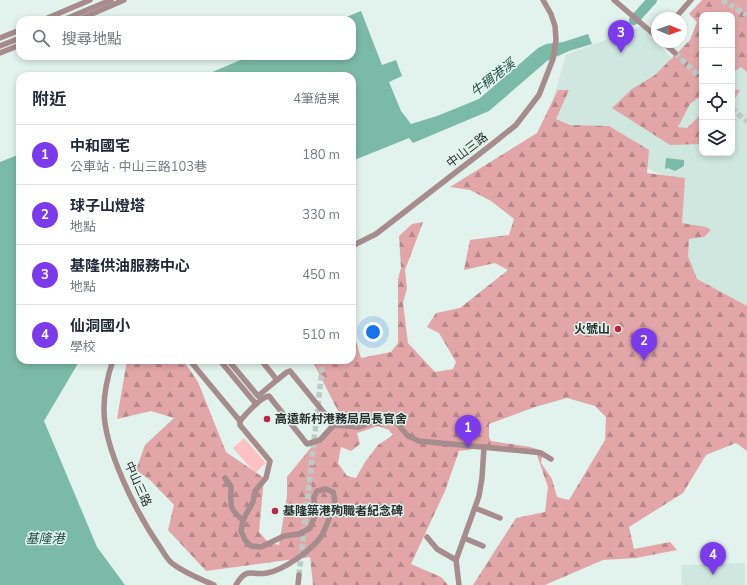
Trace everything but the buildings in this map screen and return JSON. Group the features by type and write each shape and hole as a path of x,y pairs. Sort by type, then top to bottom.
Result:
{"street":[{"path":"52,16 90,0"},
{"path":"73,16 111,0"},
{"path":"87,16 124,0"},
{"name":"中山三路","path":"356,244 376,234 516,125 539,95 553,59 556,40 551,14 543,0"},
{"path":"614,0 651,32"},
{"path":"680,12 691,0"},
{"path":"0,38 16,32"},
{"path":"0,46 16,40"},
{"path":"0,54 16,47"},
{"path":"668,48 675,54"},
{"name":"中山三路","path":"112,364 107,377 104,408 107,437 133,502 152,536 172,564 214,585"},
{"path":"193,364 240,421 240,425 270,461 266,478 255,491 253,502 243,520 241,531 245,540 251,546 261,547 284,536 299,534 310,528 315,516 314,497 317,491 326,488 334,492 336,499 335,505 321,537 310,548 285,566 266,573 255,572 241,576 236,585"},
{"path":"223,364 256,404"},
{"path":"231,364 258,396 286,372 290,371 334,425 359,427 388,417 395,421 408,436 419,440 535,452 541,453 551,459"},
{"path":"264,364 277,380"},
{"path":"240,421 256,404 266,396 269,396 307,444 320,440 334,425"},
{"path":"459,585 456,560 475,508 482,478 484,447"},
{"path":"225,478 231,486 231,503 234,513 243,520"},
{"path":"475,508 500,518"},
{"path":"426,536 444,555 456,560"},
{"path":"464,538 483,546"},
{"path":"298,585 299,575"}],"shaded area":[{"path":"642,26 651,36 651,48 662,48 686,78 699,70 699,156 735,156 735,48 747,42 747,316 686,292 678,184 548,116 566,55"},
{"path":"244,438 266,463 255,473 233,448"},
{"path":"745,563 745,585 682,585 681,565"}],"green space":[{"path":"702,0 747,0 747,72 741,67 735,71 735,12 699,12 699,97 690,104 678,127 687,128 699,116 699,144 670,145 612,108 632,89 655,75 682,48 687,48 687,43 690,40 697,22 689,14"},
{"path":"735,89 740,90 735,99"},
{"path":"558,90 569,90 556,119 570,125 609,126 649,150 647,173 685,178 682,223 706,227 711,230 704,237 689,239 688,256 697,279 747,306 747,451 736,443 706,455 683,493 629,527 634,549 670,542 677,550 636,558 603,560 545,585 473,585 516,518 545,512 548,487 537,455 479,448 459,451 445,491 411,564 441,577 448,585 313,585 310,557 206,571 168,530 174,505 150,480 136,470 145,445 174,418 151,411 117,419 126,364 186,364 198,382 226,452 264,478 259,532 268,542 279,545 287,496 287,477 339,413 314,364 356,364 356,342 361,358 391,352 398,343 398,279 401,268 399,236 412,224 423,222 405,270 407,288 403,303 408,343 435,372 453,369 456,362 439,333 427,327 436,313 460,308 508,270 495,263 464,270 470,240 509,235 514,219 491,201 470,190 450,187 537,133","holes":["567,398 595,406 606,417 605,440 569,500 557,497 552,479 541,463 543,451 530,447 491,441 489,437 489,424 535,407","378,426 389,430 393,435 378,445 365,462 356,478 347,476 338,463 341,447 351,451 360,444 357,433"]}],"water":[{"path":"361,11 382,65 396,60 402,76 389,82 401,111 411,124 437,116 479,99 538,48 546,44 563,42 588,34 592,44 569,51 547,61 489,111 413,143 409,138 356,159 356,72 212,72 241,60 356,60 356,16 349,16"},
{"name":"基隆港","path":"16,156 16,364 78,364 44,421 97,547 125,585 0,585 0,162"},
{"path":"666,158 684,160 684,166 675,171 668,168 665,169"}],"waterway":[{"name":"牛稠港溪","path":"634,20 652,0"}],"tunnel":[{"path":"722,0 747,15"},
{"path":"675,53 699,76"},
{"path":"735,111 747,122"},
{"path":"299,575 323,364"}],"place":[{"name":"基隆供油服務中心","path":"621,53"},
{"name":"火號山","path":"618,329"},
{"name":"球子山燈塔","path":"644,361"},
{"name":"高遠新村港務局局長官舍","path":"267,419"},
{"name":"中和國宅","path":"468,448"},
{"name":"基隆築港殉職者紀念碑","path":"275,511"},
{"name":"仙洞國小","path":"713,575"}]}
